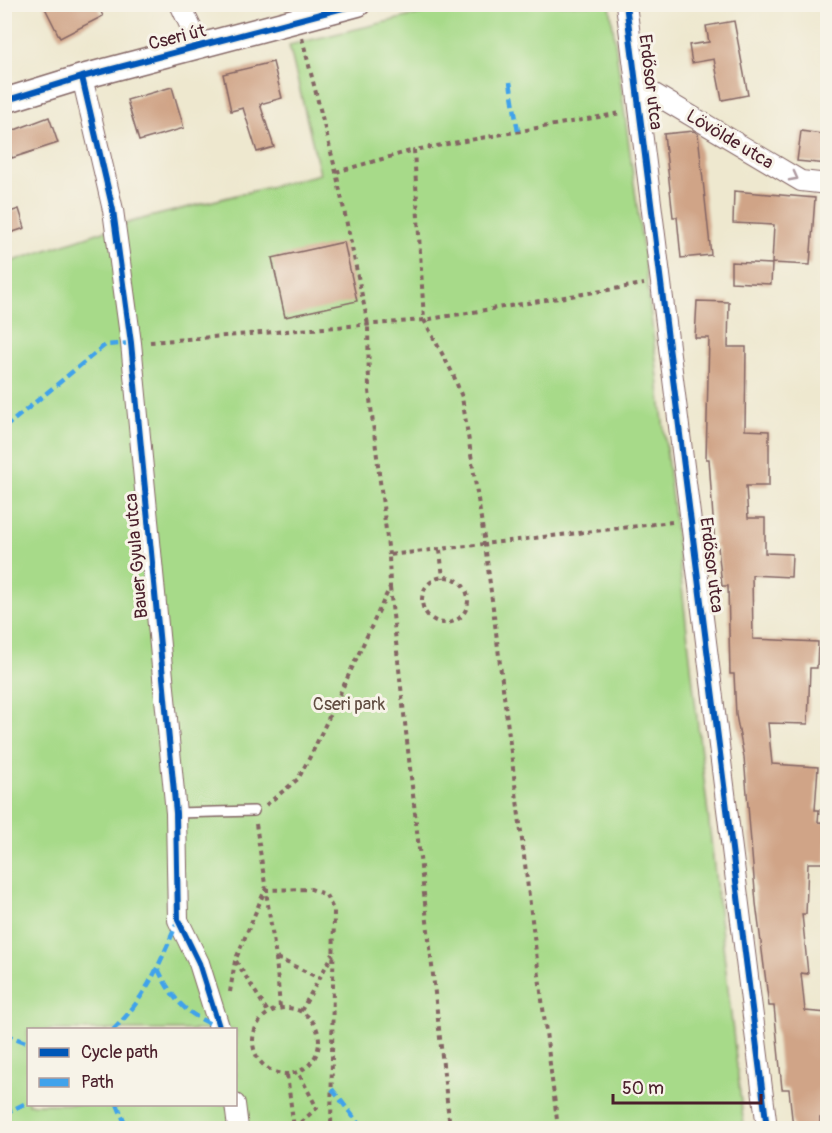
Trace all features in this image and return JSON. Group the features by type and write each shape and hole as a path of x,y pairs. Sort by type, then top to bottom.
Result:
{"street":[{"path":"180,4 200,47"},
{"name":"Cseri út","path":"4,101 82,76 358,4"},
{"name":"Erdősor utca","path":"626,4 766,1128"},
{"name":"Bauer Gyula utca","path":"82,76 113,210 131,343 176,813 178,920 199,963 219,1028"},
{"name":"Lövölde utca","path":"636,83 801,181 828,184"},
{"path":"235,1106 238,1128"}],"lane":[{"path":"176,813 254,811"}],"path":[{"path":"298,20 336,172 368,324 369,391 389,555 390,587 450,1128"},
{"path":"336,172 414,150 639,110"},
{"path":"414,150 424,320 453,374 462,397 485,544 558,1128"},
{"path":"131,343 424,320 660,281"},
{"path":"389,555 691,519"},
{"path":"440,550 443,578"},
{"path":"443,578 458,580 467,594 467,608 458,620 452,622 435,620 423,607 425,588 430,582 443,578"},
{"path":"280,1008 276,958 254,811 275,800 298,779 390,587"},
{"path":"265,890 311,889 326,896 334,911 331,1128"},
{"path":"230,996 229,986 236,961 265,890"},
{"path":"301,1011 333,953"},
{"path":"276,958 319,978"},
{"path":"236,961 268,1012"},
{"path":"280,1008 301,1011 310,1018 319,1037 315,1058 298,1072 287,1075 275,1073 264,1067 256,1057 252,1045 253,1032 268,1012 280,1008"},
{"path":"294,1128 317,1108 298,1072"},
{"path":"287,1075 294,1128"}],"green space":[{"name":"Cseri park","path":"457,5 610,5 645,264 744,1128 5,1128 4,264 134,221 320,174 289,45"}],"building":[{"path":"43,4 97,4 103,16 60,38"},
{"path":"734,21 748,95 722,100 714,59 692,63 689,45 709,42 706,26"},
{"path":"273,62 282,98 260,104 274,147 257,152 243,108 231,111 223,74"},
{"path":"172,87 184,128 139,141 127,100"},
{"path":"49,117 58,143 12,158 4,134"},
{"path":"694,131 698,134 711,255 681,258 677,217 673,217 664,134"},
{"path":"801,131 828,135 828,164 797,161"},
{"path":"734,191 815,198 810,265 772,263 774,225 733,223"},
{"path":"19,209 25,228 10,233 4,214"},
{"path":"344,242 357,301 285,317 272,258"},
{"path":"731,262 772,264 771,284 731,282"},
{"path":"697,301 729,302 728,347 746,347 745,430 769,431 769,486 746,486 748,518 765,518 765,553 792,554 791,577 752,575 753,639 818,642 817,668 810,668 808,724 768,723 772,764 818,767 815,810 819,810 818,822 828,823 826,863 808,863 806,914 802,914 808,974 801,973 805,1011 828,1013 828,1117 820,1118 820,1128 793,1128 789,1089 782,1089 774,1006 769,1006 756,903 744,757 736,715 734,674 730,674 728,586 722,586 718,547 715,547 709,459 706,459 709,338 695,338"}],"marked path":[{"path":"510,82 518,132"},
{"path":"4,428 105,345 131,343"},
{"path":"115,1028 144,992 159,965 178,920"},
{"path":"158,969 182,1006 198,1018 220,1028"},
{"path":"4,1034 27,1043"},
{"path":"332,1089 362,1128"},
{"path":"4,1114 27,1102"},
{"path":"118,1106 127,1128"}],"cycle path":[{"path":"4,101 82,77 358,4"},
{"path":"626,4 767,1128"},
{"path":"82,77 113,210 131,343 176,813 178,920 199,963 219,1028"}]}
